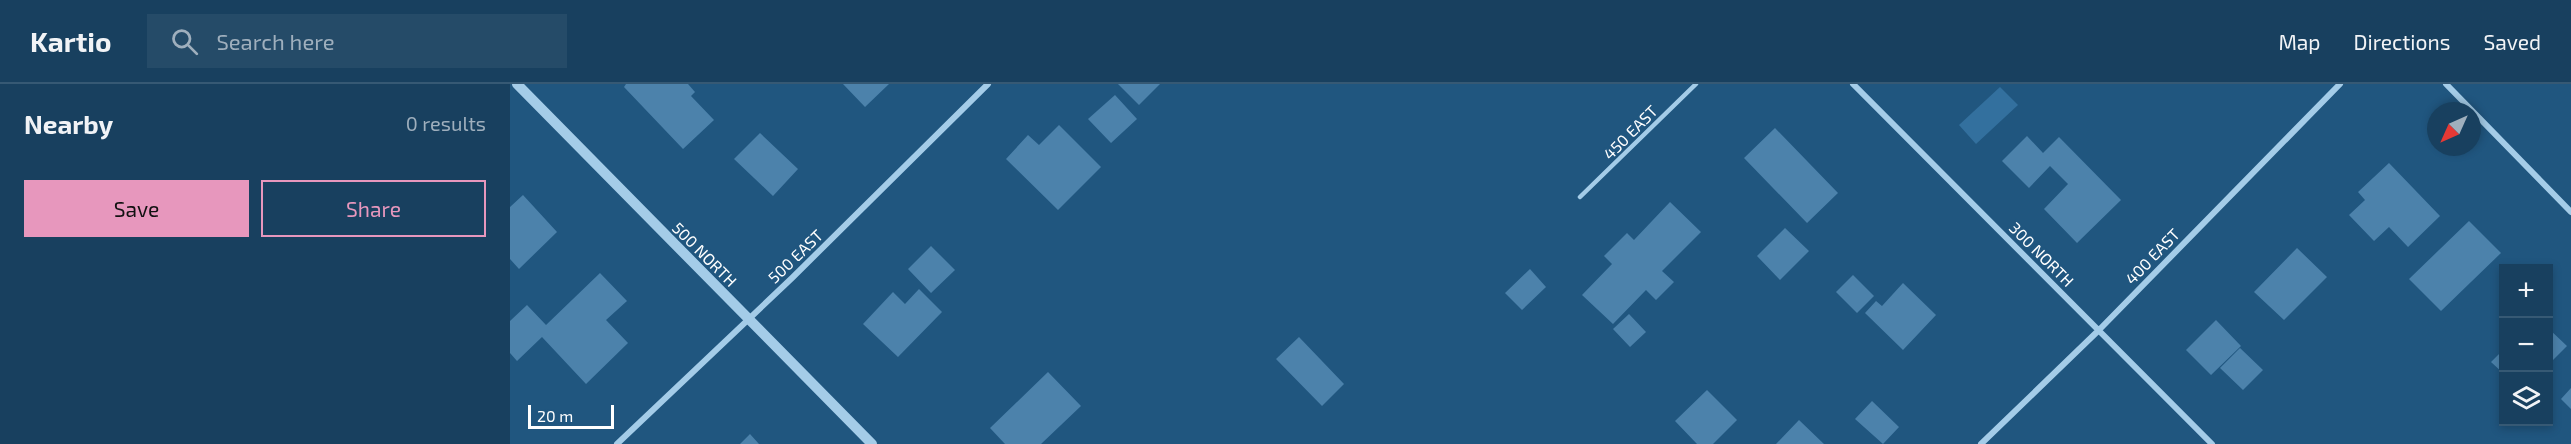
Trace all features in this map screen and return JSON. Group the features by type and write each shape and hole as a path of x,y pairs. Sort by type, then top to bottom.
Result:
{"street":[{"name":"500 NORTH","path":"516,84 872,444"},
{"name":"500 EAST","path":"617,444 988,84"},
{"name":"300 NORTH","path":"1852,84 2212,444"},
{"name":"400 EAST","path":"1981,444 2099,330 2340,84"},
{"path":"2446,84 2571,212"}],"lane":[{"name":"450 EAST","path":"1580,197 1696,84"}],"shaded area":[{"path":"2000,87 2018,105 1976,144 1959,125"}],"building":[{"path":"626,84 688,84 695,92 691,96 714,120 683,149 624,87"},
{"path":"843,84 889,84 865,107"},
{"path":"1118,84 1160,84 1139,105"},
{"path":"1115,95 1137,119 1111,143 1088,119"},
{"path":"1059,125 1101,167 1058,210 1006,159 1028,135 1039,145"},
{"path":"1775,128 1838,193 1807,223 1744,158"},
{"path":"760,133 798,169 773,196 734,159"},
{"path":"2027,136 2043,153 2059,137 2121,200 2077,243 2044,209 2068,184 2050,166 2029,188 2002,161"},
{"path":"2389,163 2440,216 2408,247 2389,227 2374,241 2349,215 2365,200 2358,192"},
{"path":"523,195 557,232 519,269 510,259 510,207"},
{"path":"1670,202 1701,232 1662,271 1674,282 1656,300 1646,290 1613,324 1582,295 1612,264 1604,256 1627,233 1634,240"},
{"path":"2469,221 2501,253 2441,311 2409,279"},
{"path":"1785,228 1809,251 1780,280 1757,256"},
{"path":"931,246 955,270 931,293 908,269"},
{"path":"2297,248 2327,277 2284,320 2254,292"},
{"path":"1530,269 1546,287 1522,310 1505,293"},
{"path":"600,273 627,301 606,320 628,343 586,384 542,337 517,361 510,353 510,321 527,305 546,325"},
{"path":"1853,275 1874,296 1857,313 1836,292"},
{"path":"1903,283 1936,315 1903,350 1865,313 1876,301 1882,306"},
{"path":"919,289 942,312 898,357 863,324 893,292 905,304"},
{"path":"1629,314 1646,332 1630,347 1613,329"},
{"path":"2216,320 2241,346 2211,375 2186,350"},
{"path":"2553,333 2567,346 2553,360"},
{"path":"1299,337 1344,384 1322,406 1276,359"},
{"path":"2240,348 2263,370 2243,390 2220,368"},
{"path":"2499,354 2499,369 2491,362"},
{"path":"1048,372 1081,406 1041,444 1005,444 990,428"},
{"path":"2571,388 2571,409 2561,399"},
{"path":"1707,390 1737,420 1713,444 1697,444 1675,421"},
{"path":"1872,401 1899,427 1883,444 1855,419"},
{"path":"1799,420 1824,444 1776,444"},
{"path":"750,434 759,444 740,444"}]}
